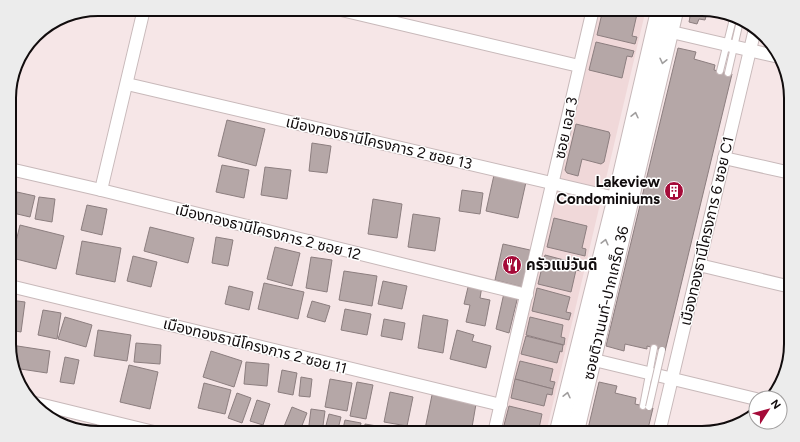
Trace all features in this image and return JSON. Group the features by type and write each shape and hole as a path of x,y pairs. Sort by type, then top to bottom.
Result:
{"street":[{"path":"101,190 142,16"},
{"path":"367,16 579,66"},
{"name":"ซอย เอส 3","path":"496,426 591,16"},
{"name":"ซอยติวานนท์-ปากเกร็ด 36","path":"576,426 585,358 662,30 661,16"},
{"name":"ซอยติวานนท์-ปากเกร็ด 36","path":"662,30 671,16"},
{"path":"662,30 772,55"},
{"name":"เมืองทองธานีโครงการ 6 ซอย C1","path":"661,426 754,34"},
{"name":"เมืองทองธานีโครงการ 2 ซอย 13","path":"127,84 623,200"},
{"path":"724,158 784,171"},
{"name":"เมืองทองธานีโครงการ 2 ซอย 12","path":"16,170 101,190 527,296"},
{"path":"699,265 784,285"},
{"name":"เมืองทองธานีโครงการ 2 ซอย 11","path":"16,287 501,405"},
{"path":"585,358 748,397"},
{"name":"ซอยติวานนท์-ปากเกร็ด 36","path":"561,426 585,358"},
{"path":"44,405 129,426"}],"lane":[{"path":"728,73 730,46 735,23"},
{"path":"720,71 730,46"},
{"path":"654,348 649,374 646,407 662,350"}],"shaded area":[{"path":"596,16 644,16 548,426 498,426"}],"building":[{"path":"601,16 637,16 632,36 637,37 635,44 597,35"},
{"path":"687,16 706,16 705,20 699,19 697,24 689,22 690,17"},
{"path":"596,42 634,51 632,57 627,56 622,78 589,70"},
{"name":"Lakeview Condominiums","path":"678,48 696,52 694,59 715,65 714,70 732,74 665,351 647,346 647,349 625,344 624,351 606,346"},
{"path":"227,120 265,129 256,166 218,156"},
{"path":"576,124 609,132 610,135 604,162 601,164 582,159 578,176 567,173 565,170"},
{"path":"312,143 331,146 327,173 309,171"},
{"path":"222,165 249,170 244,198 216,192"},
{"path":"265,167 291,170 287,199 261,195"},
{"path":"494,175 526,182 518,218 486,211"},
{"path":"462,190 483,193 480,214 459,211"},
{"path":"17,192 35,196 30,217 16,214"},
{"path":"39,197 55,199 52,222 35,219"},
{"path":"373,199 402,204 397,238 368,234"},
{"path":"87,205 107,209 102,235 81,230"},
{"path":"413,214 440,218 435,251 408,247"},
{"path":"554,218 587,226 582,248 586,249 585,256 547,247"},
{"path":"20,225 64,236 56,269 16,259 16,242"},
{"path":"150,227 194,238 188,263 144,251"},
{"path":"216,237 233,240 228,266 212,263"},
{"path":"82,241 121,248 115,282 76,274"},
{"name":"ครัวแม่วันดี","path":"503,244 530,250 522,287 495,280"},
{"path":"275,247 300,253 292,286 267,279"},
{"path":"545,255 583,265 581,271 576,270 571,292 538,284"},
{"path":"133,256 157,262 151,287 127,281"},
{"path":"311,257 332,260 327,292 306,288"},
{"path":"344,271 377,276 372,306 339,300"},
{"path":"383,281 407,286 402,309 378,304"},
{"path":"264,283 304,292 298,319 258,309"},
{"path":"469,283 482,286 480,298 490,300 485,326 466,322 470,305 464,304"},
{"path":"229,286 253,292 249,310 225,304"},
{"path":"537,288 570,297 566,312 571,313 569,320 532,311"},
{"path":"504,293 518,296 509,333 496,329"},
{"path":"16,301 25,302 21,332 16,331"},
{"path":"312,301 330,306 325,322 307,317"},
{"path":"345,309 371,314 367,335 341,330"},
{"path":"43,310 61,313 57,339 38,335"},
{"path":"423,315 448,320 443,353 418,348"},
{"path":"65,317 92,325 86,347 58,339"},
{"path":"530,317 563,325 561,337 565,338 564,345 526,335"},
{"path":"384,319 405,323 402,340 381,336"},
{"path":"98,330 131,335 127,361 94,356"},
{"path":"457,330 474,335 472,341 491,346 486,368 450,359"},
{"path":"526,336 563,345 562,352 560,351 557,363 521,354"},
{"path":"136,343 161,345 160,364 134,362"},
{"path":"16,346 50,351 47,373 20,369"},
{"path":"211,351 242,361 234,387 203,377"},
{"path":"65,357 79,360 74,384 60,382"},
{"path":"520,361 553,369 550,381 555,382 553,389 515,379"},
{"path":"246,362 269,364 267,386 244,384"},
{"path":"129,365 158,372 150,409 120,402"},
{"path":"282,370 297,373 293,395 278,392"},
{"path":"301,377 312,379 310,397 299,396"},
{"path":"330,379 352,383 347,411 325,407"},
{"path":"515,379 553,389 552,395 547,394 544,406 511,398"},
{"path":"357,382 373,385 366,419 350,416"},
{"path":"599,382 617,386 615,393 636,398 635,404 653,408 649,426 589,426"},
{"path":"204,383 231,390 225,414 198,408"},
{"path":"390,392 413,397 407,426 384,422"},
{"path":"237,393 251,398 242,423 228,418"},
{"path":"432,395 476,404 472,426 426,426"},
{"path":"257,400 270,404 263,425 250,421"},
{"path":"509,406 542,414 539,426 504,426"},
{"path":"292,407 307,413 302,426 284,426"},
{"path":"311,409 325,411 323,426 309,426"},
{"path":"329,414 341,417 339,426 326,426"},
{"path":"345,420 361,423 360,426 344,426"},
{"path":"365,424 377,426 365,426"}],"place":[{"name":"Lakeview Condominiums","path":"674,191"},
{"name":"ครัวแม่วันดี","path":"512,265"}]}
